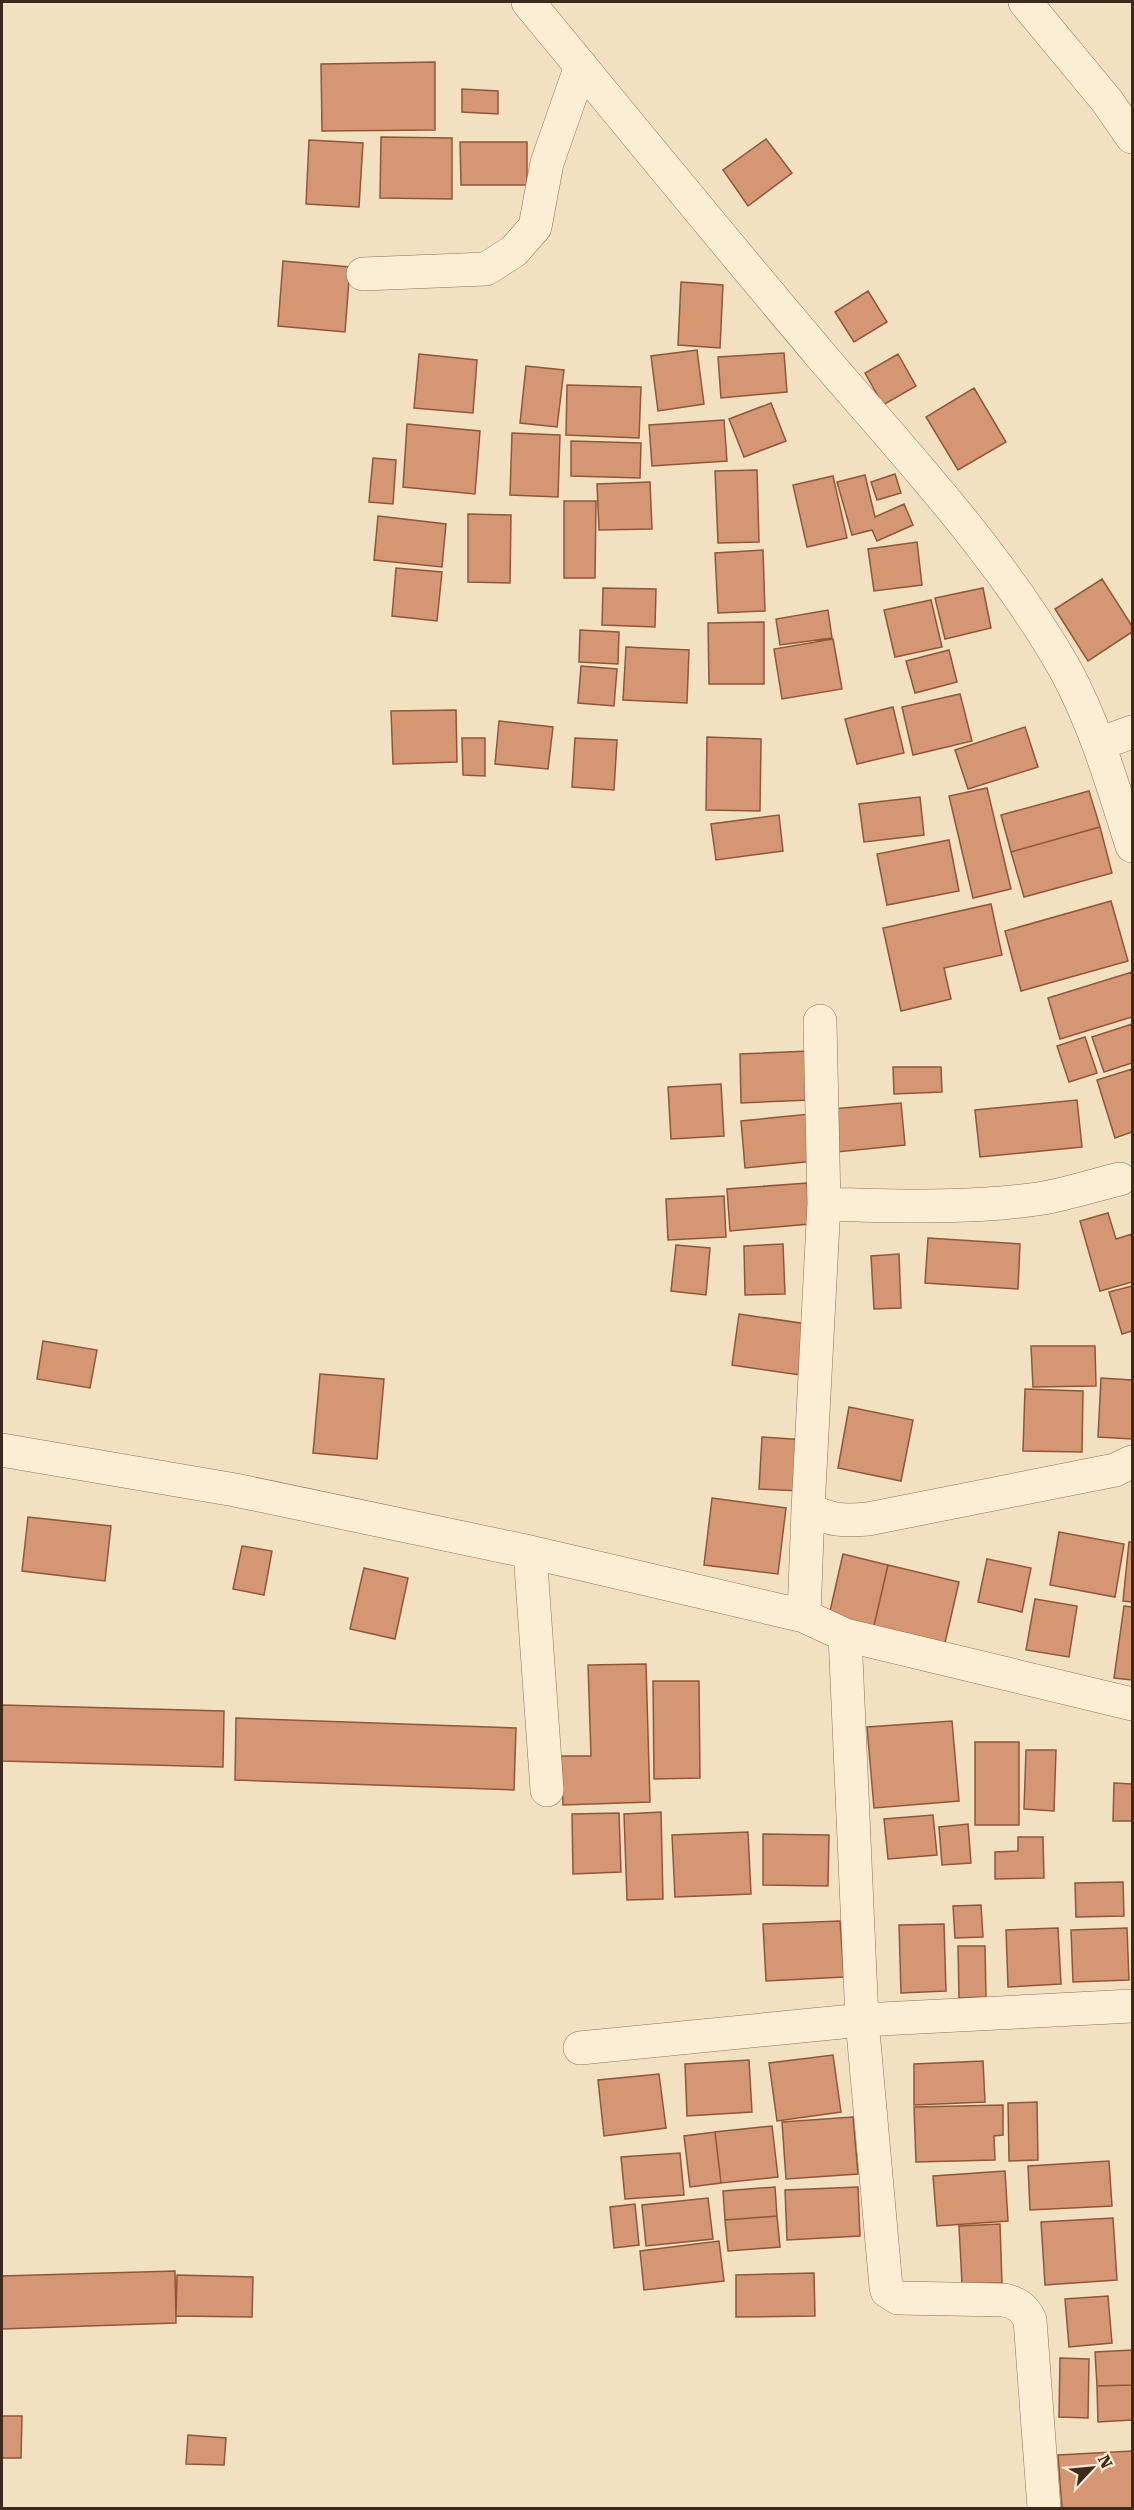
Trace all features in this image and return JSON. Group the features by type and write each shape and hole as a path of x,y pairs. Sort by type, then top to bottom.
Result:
{"street":[{"path":"528,2 699,211 979,544 1040,629 1066,671 1099,744 1132,846"},
{"path":"1025,2 1100,92 1132,137"},
{"path":"363,274 486,268 514,251 534,227 547,163 581,66"},
{"path":"1099,744 1132,732"},
{"path":"804,1616 824,1204 820,1021"},
{"path":"824,1204 920,1206 989,1203 1044,1197 1120,1179"},
{"path":"2,1450 236,1490 530,1552 804,1616 845,1635 1132,1704"},
{"path":"808,1509 827,1519 839,1521 868,1519 1115,1470 1132,1462"},
{"path":"530,1552 547,1790"},
{"path":"845,1635 862,2020 887,2291 898,2298 1004,2300 1014,2302 1026,2313 1030,2320 1044,2508"},
{"path":"580,2048 862,2020 1132,2006"}],"building":[{"path":"435,62 435,130 322,131 321,64"},
{"path":"462,89 498,91 498,114 462,112"},
{"path":"381,137 452,138 452,199 380,198"},
{"path":"766,139 792,173 748,206 723,170"},
{"path":"309,140 363,143 359,207 306,204"},
{"path":"460,142 527,142 527,185 461,185"},
{"path":"283,261 350,267 345,332 278,326"},
{"path":"681,282 723,285 720,348 678,345"},
{"path":"868,291 887,322 854,342 835,312"},
{"path":"697,350 704,404 658,411 651,356"},
{"path":"784,353 787,392 721,398 718,357"},
{"path":"419,354 477,360 473,413 414,408"},
{"path":"898,354 916,386 883,405 865,373"},
{"path":"526,366 564,370 557,427 520,423"},
{"path":"567,385 641,387 639,438 566,435"},
{"path":"974,388 1006,442 958,470 926,417"},
{"path":"771,403 786,441 744,457 729,419"},
{"path":"724,420 727,461 652,466 649,425"},
{"path":"407,424 480,431 475,494 403,487"},
{"path":"512,433 560,435 558,497 510,495"},
{"path":"571,441 641,443 640,478 571,476"},
{"path":"373,458 396,460 393,504 369,502"},
{"path":"757,470 759,542 718,543 715,471"},
{"path":"895,474 901,493 877,500 871,482"},
{"path":"865,475 875,517 904,504 913,525 877,541 872,530 852,535 837,482"},
{"path":"833,476 847,538 807,547 793,485"},
{"path":"650,482 652,529 599,530 597,484"},
{"path":"564,501 596,501 595,578 564,578"},
{"path":"468,514 511,515 510,583 468,582"},
{"path":"378,516 446,524 442,567 374,560"},
{"path":"917,542 922,585 874,591 868,549"},
{"path":"763,550 765,611 718,613 715,553"},
{"path":"396,568 442,572 437,621 392,616"},
{"path":"1102,579 1132,626 1132,632 1088,661 1055,609"},
{"path":"603,588 656,589 655,627 602,625"},
{"path":"983,588 991,628 945,639 935,598"},
{"path":"931,600 942,647 895,657 884,610"},
{"path":"828,610 832,638 780,645 776,619"},
{"path":"764,622 764,684 709,684 708,623"},
{"path":"580,630 619,632 618,664 579,662"},
{"path":"833,639 842,689 782,699 774,649"},
{"path":"626,647 689,650 687,703 623,700"},
{"path":"949,650 957,682 915,693 906,661"},
{"path":"581,666 617,669 614,706 578,703"},
{"path":"960,694 972,741 913,755 902,707"},
{"path":"893,707 904,753 857,764 845,719"},
{"path":"456,710 457,762 393,764 391,711"},
{"path":"499,721 553,727 548,769 495,764"},
{"path":"1025,727 1038,767 968,789 955,750"},
{"path":"707,737 761,739 760,811 706,810"},
{"path":"462,738 485,738 485,776 463,775"},
{"path":"575,738 617,740 614,790 572,787"},
{"path":"987,788 1011,889 973,898 949,796"},
{"path":"1089,791 1100,827 1011,852 1001,815"},
{"path":"920,797 924,835 864,842 859,804"},
{"path":"779,815 783,851 716,860 711,824"},
{"path":"1100,827 1112,873 1024,897 1011,852"},
{"path":"949,840 959,891 887,905 877,854"},
{"path":"1111,901 1128,961 1021,991 1005,931"},
{"path":"991,904 1002,955 944,968 951,999 901,1011 883,928"},
{"path":"1132,972 1132,1017 1060,1039 1048,998"},
{"path":"1132,1024 1132,1063 1104,1072 1092,1037"},
{"path":"1085,1037 1097,1073 1069,1082 1057,1046"},
{"path":"809,1051 810,1100 741,1103 740,1054"},
{"path":"893,1067 941,1067 942,1092 894,1094"},
{"path":"1132,1069 1132,1132 1115,1138 1097,1080"},
{"path":"721,1084 724,1136 671,1139 668,1087"},
{"path":"1077,1100 1082,1147 980,1157 975,1110"},
{"path":"901,1103 905,1145 837,1152 832,1109"},
{"path":"810,1114 815,1161 745,1168 741,1121"},
{"path":"807,1183 810,1224 730,1231 727,1189"},
{"path":"724,1196 726,1237 668,1240 666,1199"},
{"path":"1108,1213 1116,1239 1132,1234 1132,1282 1100,1291 1080,1221"},
{"path":"928,1238 1020,1244 1018,1289 925,1283"},
{"path":"783,1244 785,1294 745,1295 744,1246"},
{"path":"676,1245 710,1248 706,1295 671,1291"},
{"path":"899,1254 901,1308 874,1309 871,1256"},
{"path":"1132,1286 1132,1331 1122,1334 1109,1292"},
{"path":"739,1314 807,1324 800,1375 732,1365"},
{"path":"43,1341 97,1350 90,1388 37,1379"},
{"path":"1031,1346 1095,1346 1096,1386 1033,1387"},
{"path":"320,1374 384,1379 377,1459 313,1453"},
{"path":"1101,1378 1132,1380 1132,1439 1098,1437"},
{"path":"1025,1389 1083,1391 1082,1452 1023,1451"},
{"path":"849,1407 913,1420 901,1481 838,1468"},
{"path":"762,1437 806,1440 803,1491 759,1489"},
{"path":"712,1498 786,1508 778,1574 704,1565"},
{"path":"28,1517 111,1526 105,1581 22,1571"},
{"path":"1059,1532 1124,1544 1115,1597 1050,1585"},
{"path":"1129,1542 1132,1542 1132,1602 1123,1601"},
{"path":"242,1546 272,1551 264,1595 233,1589"},
{"path":"843,1554 888,1565 873,1630 828,1620"},
{"path":"987,1559 1031,1568 1022,1612 978,1602"},
{"path":"888,1565 959,1582 944,1647 873,1630"},
{"path":"364,1568 408,1578 395,1639 350,1629"},
{"path":"1035,1599 1077,1606 1069,1657 1026,1650"},
{"path":"1124,1606 1132,1607 1132,1680 1114,1678"},
{"path":"646,1664 650,1802 563,1805 561,1756 591,1756 588,1665"},
{"path":"653,1681 699,1681 700,1778 654,1779"},
{"path":"2,1705 224,1711 223,1767 2,1761"},
{"path":"236,1718 516,1728 514,1790 235,1780"},
{"path":"952,1721 959,1801 874,1808 867,1727"},
{"path":"975,1742 1019,1742 1019,1825 975,1825"},
{"path":"1026,1750 1056,1750 1054,1811 1024,1809"},
{"path":"1114,1783 1132,1784 1132,1821 1113,1821"},
{"path":"661,1812 663,1899 627,1900 624,1814"},
{"path":"619,1813 621,1872 573,1874 572,1814"},
{"path":"933,1815 937,1855 888,1859 884,1819"},
{"path":"968,1824 971,1863 942,1865 939,1827"},
{"path":"748,1832 751,1894 675,1897 672,1835"},
{"path":"763,1834 829,1835 828,1886 763,1885"},
{"path":"1018,1837 1043,1837 1044,1878 995,1879 995,1852 1018,1851"},
{"path":"1123,1882 1124,1916 1076,1917 1075,1883"},
{"path":"981,1905 983,1937 955,1938 953,1906"},
{"path":"840,1921 844,1977 766,1981 763,1924"},
{"path":"944,1924 946,1991 901,1993 899,1925"},
{"path":"1058,1928 1061,1984 1008,1987 1006,1930"},
{"path":"1127,1928 1129,1980 1073,1982 1071,1930"},
{"path":"958,1946 985,1946 986,1997 959,1998"},
{"path":"833,2055 841,2112 777,2121 769,2063"},
{"path":"749,2060 752,2112 687,2116 685,2064"},
{"path":"983,2061 985,2102 914,2105 914,2064"},
{"path":"659,2074 666,2128 604,2136 598,2080"},
{"path":"1037,2102 1038,2160 1009,2161 1008,2103"},
{"path":"1003,2105 1003,2135 994,2136 995,2160 916,2162 914,2107"},
{"path":"853,2117 858,2174 786,2179 782,2122"},
{"path":"772,2126 778,2177 721,2183 715,2132"},
{"path":"715,2132 721,2183 690,2187 684,2136"},
{"path":"680,2153 684,2195 625,2199 621,2157"},
{"path":"1109,2161 1112,2206 1030,2210 1028,2166"},
{"path":"1005,2171 1008,2221 937,2226 933,2176"},
{"path":"775,2187 777,2216 725,2220 723,2191"},
{"path":"858,2187 860,2236 787,2240 785,2190"},
{"path":"708,2198 713,2239 646,2246 642,2205"},
{"path":"635,2204 639,2245 614,2248 610,2207"},
{"path":"777,2216 780,2247 728,2251 725,2220"},
{"path":"1113,2218 1117,2280 1045,2285 1041,2222"},
{"path":"1000,2224 1002,2283 962,2284 959,2226"},
{"path":"719,2241 724,2281 644,2290 640,2251"},
{"path":"175,2271 176,2323 2,2329 2,2276"},
{"path":"814,2273 815,2316 736,2317 736,2275"},
{"path":"177,2275 253,2277 252,2317 176,2316"},
{"path":"1108,2296 1112,2343 1069,2347 1065,2299"},
{"path":"1132,2350 1132,2385 1097,2386 1095,2352"},
{"path":"1060,2358 1089,2359 1088,2418 1059,2417"},
{"path":"1132,2385 1132,2420 1098,2422 1097,2386"},
{"path":"2,2416 22,2416 21,2458 2,2458"},
{"path":"188,2435 226,2438 224,2465 186,2464"},
{"path":"1132,2451 1132,2508 1062,2508 1058,2455"}]}
